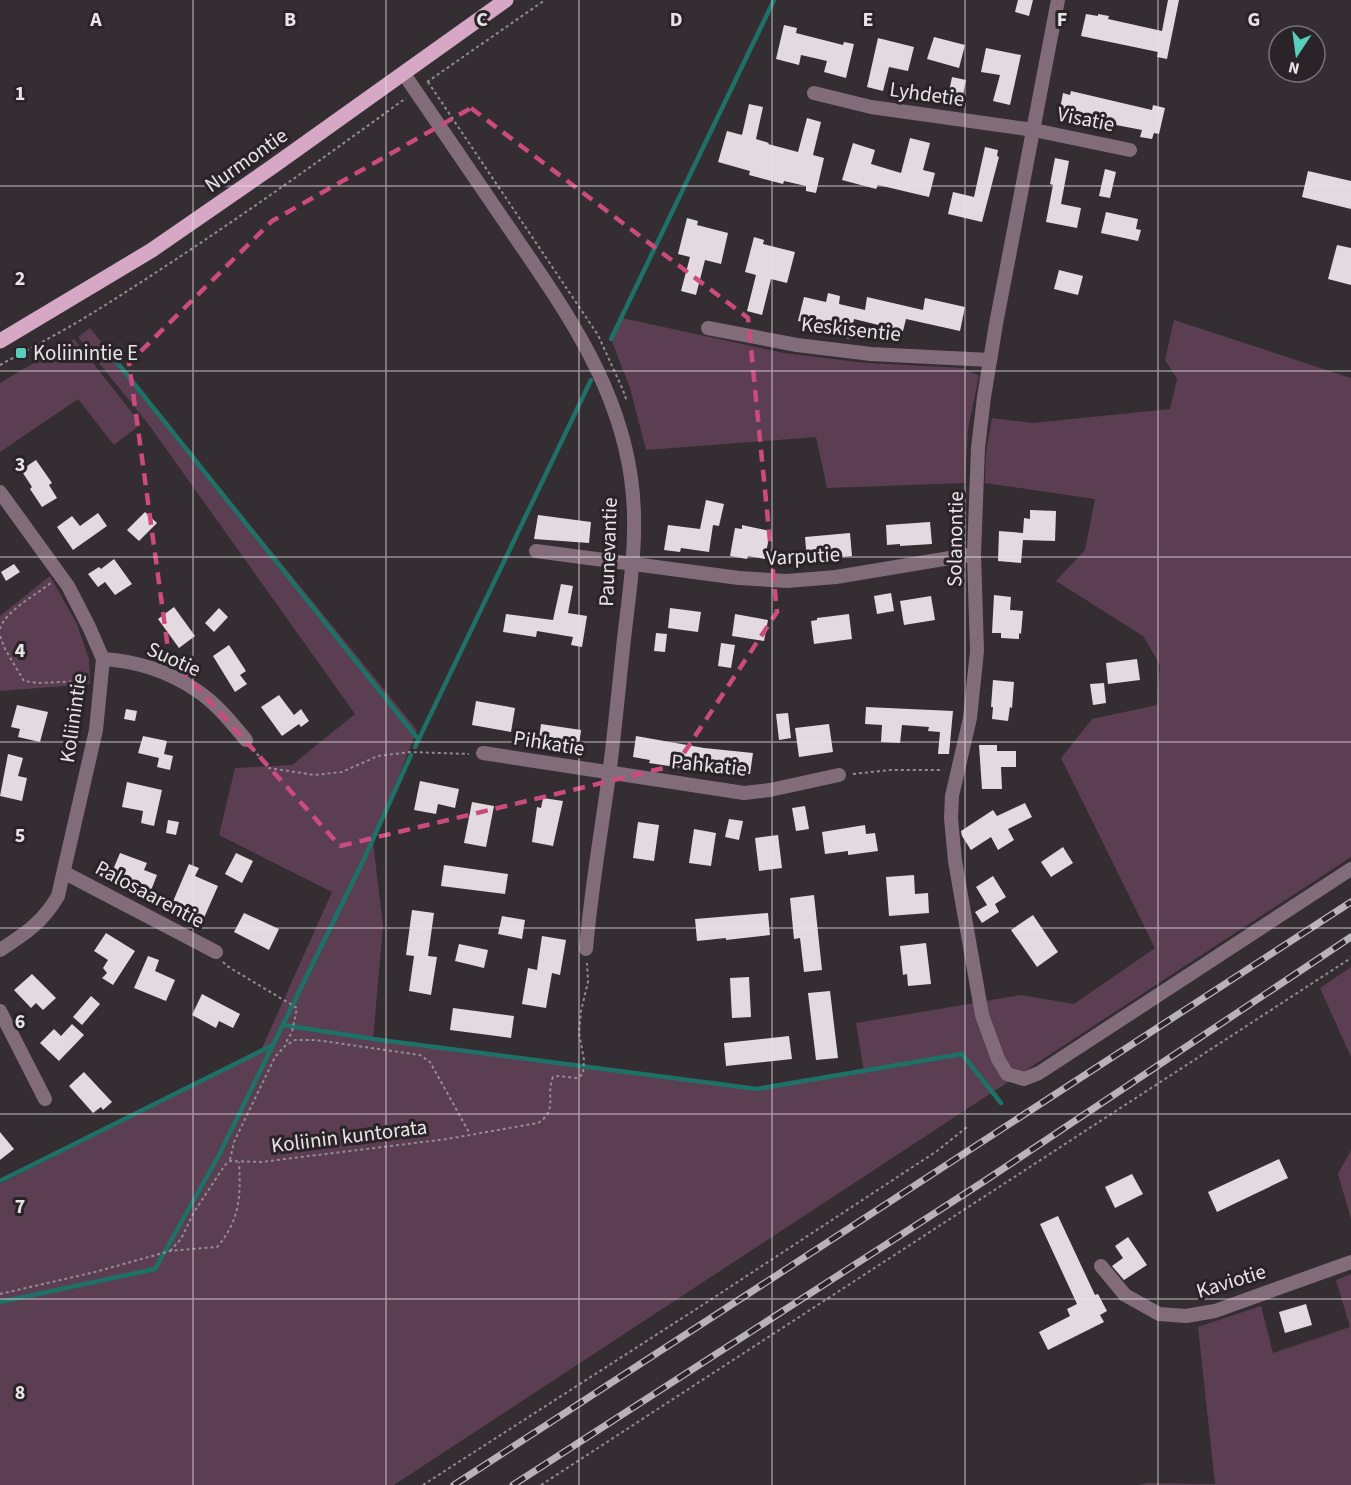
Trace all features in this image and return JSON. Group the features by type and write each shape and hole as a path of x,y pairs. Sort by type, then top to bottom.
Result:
{"main road":[{"name":"Nurmontie","path":"0,341 152,250 506,0"}],"street":[{"name":"Solanontie","path":"1058,0 990,360 978,448 974,554 978,651 970,718 952,796 951,818 955,861 982,1015 998,1059 1007,1074 1024,1079 1039,1072 1351,868"},
{"name":"Paunevantie","path":"404,74 584,343 608,391 622,435 631,478 635,517 633,563 586,949"},
{"name":"Lyhdetie","path":"814,93 871,107 1034,130"},
{"name":"Visatie","path":"1034,130 1130,150"},
{"name":"Keskisentie","path":"708,328 797,345 871,354 990,360"},
{"name":"Koliinintie","path":"0,492 61,576 89,627 103,659 96,729 58,896 35,926 0,950"},
{"name":"Varputie","path":"536,551 739,578 787,581 836,577 974,554"},
{"name":"Suotie","path":"103,659 124,660 156,670 196,690 224,714 246,740"},
{"name":"Pihkatie","path":"483,753 609,773"},
{"name":"Pahkatie","path":"609,773 744,792 770,790 840,775"},
{"name":"Palosaarentie","path":"65,873 216,952"},
{"path":"0,1011 45,1099"},
{"name":"Kaviotie","path":"1101,1266 1125,1294 1159,1314 1186,1316 1215,1311 1351,1262"}],"path":[{"path":"0,365 96,310 180,257 335,150 544,0"},
{"path":"0,629 7,615 61,576"},
{"path":"0,636 24,681 38,683 101,680"},
{"path":"246,740 269,768 315,775 342,772 378,756 410,752 483,753"},
{"path":"840,775 890,770 958,771"},
{"name":"Koliinin kuntorata","path":"230,1161 261,1162 435,1141 538,1123 547,1117 550,1110 553,1077 577,1078 583,1074 584,1063 579,1033 581,1011 588,982 586,949"},
{"path":"216,952 227,966 296,1007 292,1032 285,1046"},
{"path":"541,1485 1351,958"},
{"name":"Koliinin kuntorata","path":"170,1251 181,1239 200,1203 230,1161 234,1142 275,1057 285,1046 295,1040 316,1040 420,1055 430,1062 470,1134"},
{"path":"423,1485 701,1306 927,1157 967,1127"},
{"path":"0,1294 95,1272 170,1251 217,1247 226,1236 239,1204 239,1162"}],"highlighted area":[{"path":"471,108 748,318 777,612 676,765 340,846 169,656 129,363 272,221"}],"shaded area":[{"path":"622,318 784,353 866,363 963,368 979,376 968,429 965,483 827,488 816,437 646,450 630,388 611,339"},
{"path":"1174,320 1351,378 1351,857 394,1485 0,1485 0,1184 262,1048 332,892 219,835 235,768 292,765 355,714 149,425 78,337 90,328 417,730 373,842 383,926 373,1039 757,1089 864,1072 856,1023 1021,995 1074,1004 1155,948 1061,758 1092,719 1157,705 1160,665 1143,636 1056,581 1085,550 1095,499 985,483 986,452 992,418 1033,423 1170,409 1177,379 1165,360"},
{"path":"74,339 141,424 114,445 78,399 0,452 0,383"},
{"path":"50,576 77,624 89,659 90,684 0,691 0,616"},
{"path":"1351,967 1351,1057 1320,988"},
{"path":"1351,1150 1351,1219 1338,1174"},
{"path":"1351,1274 1351,1485 1138,1485 1147,1483 1215,1484 1198,1327 1261,1306 1273,1353 1350,1327 1336,1280"}],"building":[{"path":"1018,0 1033,0 1029,16 1015,12"},
{"path":"1168,0 1179,0 1167,59 1157,57 1158,52 1081,36 1086,14 1109,16 1108,19 1162,31"},
{"path":"784,25 797,28 796,33 843,45 844,42 854,44 846,78 824,72 827,61 801,55 799,65 776,59"},
{"path":"934,37 965,45 959,68 927,59"},
{"path":"878,38 914,47 908,71 889,67 883,91 867,87"},
{"path":"986,48 1021,55 1010,105 993,101 1000,75 981,72"},
{"path":"952,77 966,80 961,105 947,102"},
{"path":"1071,91 1152,110 1153,105 1165,108 1159,134 1154,133 1152,139 1140,137 1142,130 1059,114 1063,93 1070,95"},
{"path":"749,104 763,107 756,139 798,152 807,118 821,122 813,155 824,158 816,193 806,191 806,186 784,181 783,184 749,175 750,171 718,162 727,131 742,135"},
{"path":"910,138 930,143 923,170 935,173 929,197 878,185 876,189 842,180 853,143 875,150 871,164 901,173"},
{"path":"985,147 998,150 997,156 999,157 982,222 948,214 953,192 974,197"},
{"path":"1055,158 1069,161 1061,204 1081,208 1077,228 1046,222"},
{"path":"1105,169 1116,172 1110,198 1099,196"},
{"path":"1308,171 1351,181 1351,209 1302,197"},
{"path":"1106,212 1138,219 1136,229 1141,230 1138,241 1101,233"},
{"path":"687,218 698,221 697,225 728,233 721,264 705,260 696,295 681,291 690,257 678,254"},
{"path":"754,237 764,240 763,244 795,252 787,283 771,279 762,315 747,311 756,275 745,272"},
{"path":"1337,245 1351,248 1351,285 1328,279"},
{"path":"1059,270 1083,276 1078,295 1054,289"},
{"path":"828,293 840,296 839,304 865,310 867,297 923,310 925,298 965,307 960,331 906,319 903,331 854,319 850,339 838,336 839,330 798,321 804,297 826,302"},
{"path":"36,460 52,483 49,485 57,498 42,507 21,470"},
{"path":"706,500 724,504 719,526 713,525 709,552 681,548 680,552 664,550 668,525 700,529"},
{"path":"1030,510 1056,511 1055,541 1023,540 1021,563 998,561 999,531 1023,533 1024,518 1030,519"},
{"path":"145,512 157,523 139,541 127,530"},
{"path":"98,513 107,526 73,550 57,527 72,516 80,526"},
{"path":"538,515 591,522 589,543 534,539"},
{"path":"930,522 932,544 887,545 886,525"},
{"path":"742,525 770,531 765,559 730,556 735,528 742,529"},
{"path":"850,533 852,556 807,560 805,537"},
{"path":"114,559 132,584 115,595 105,582 98,587 88,574 99,567 101,569"},
{"path":"14,564 20,572 6,581 1,572"},
{"path":"561,584 573,586 568,613 587,616 582,647 571,645 573,637 537,631 536,637 503,632 506,614 553,620"},
{"path":"891,593 894,611 877,614 874,596"},
{"path":"994,595 1011,597 1010,610 1023,611 1019,639 1001,638 1001,633 992,633"},
{"path":"931,596 935,620 904,625 900,601"},
{"path":"174,607 195,636 179,648 158,619"},
{"path":"219,608 228,617 214,632 205,623"},
{"path":"670,608 701,612 698,632 668,628"},
{"path":"735,614 768,620 764,641 732,636"},
{"path":"849,614 852,639 814,644 811,621 817,618"},
{"path":"656,633 667,634 665,652 654,651"},
{"path":"721,643 735,645 731,668 718,666"},
{"path":"229,645 246,671 240,675 247,684 235,692 213,656"},
{"path":"1137,659 1140,680 1108,684 1106,663"},
{"path":"993,680 1014,682 1012,708 1010,707 1008,721 992,719"},
{"path":"1104,683 1106,703 1093,705 1090,684"},
{"path":"279,695 294,715 301,709 309,721 301,727 299,724 282,736 261,707"},
{"path":"476,701 515,708 511,732 472,725"},
{"path":"17,705 48,712 40,742 18,737 20,729 11,727"},
{"path":"866,707 953,711 949,754 938,754 940,732 928,731 929,727 902,725 900,743 881,742 882,725 865,724"},
{"path":"126,709 137,711 135,721 124,719"},
{"path":"788,713 791,738 779,740 776,714"},
{"path":"541,724 581,730 578,753 538,747"},
{"path":"829,724 833,752 799,757 795,728"},
{"path":"143,736 167,741 164,754 173,756 170,770 157,767 159,758 138,753"},
{"path":"636,736 704,748 753,753 750,774 730,771 729,775 649,763 650,760 633,757"},
{"path":"979,745 997,745 997,751 1016,751 1016,767 1001,767 1002,789 982,789"},
{"path":"8,754 23,758 18,776 27,778 22,801 0,796"},
{"path":"420,781 459,789 455,808 438,804 436,814 414,810"},
{"path":"127,782 162,790 154,826 141,823 143,811 122,807"},
{"path":"543,798 563,801 553,846 532,842 537,807 541,808"},
{"path":"472,802 494,806 486,847 464,843"},
{"path":"1025,803 1032,817 1008,829 1014,840 998,850 991,837 971,850 961,831 993,810 997,816"},
{"path":"805,806 809,829 796,831 792,808"},
{"path":"729,819 743,821 739,840 725,837"},
{"path":"168,820 179,822 176,835 166,833"},
{"path":"638,822 659,825 654,861 633,858"},
{"path":"865,825 866,834 875,833 878,851 848,855 848,851 825,854 822,832"},
{"path":"694,829 716,833 711,866 689,863"},
{"path":"778,835 782,868 759,871 755,838"},
{"path":"1063,847 1073,863 1051,877 1041,862"},
{"path":"120,853 147,863 144,870 157,875 150,893 110,877"},
{"path":"236,853 253,861 242,883 225,874"},
{"path":"102,864 111,869 107,879 96,874"},
{"path":"189,864 199,868 195,876 218,886 203,920 171,906"},
{"path":"444,865 508,874 505,894 441,886"},
{"path":"914,875 915,894 928,893 929,913 889,916 886,877"},
{"path":"993,876 1006,897 995,904 999,912 982,923 975,912 987,905 976,887"},
{"path":"814,895 822,970 804,972 800,938 794,939 790,898"},
{"path":"412,910 434,913 428,956 437,957 431,995 409,991 414,956 406,955"},
{"path":"244,913 279,929 269,950 234,932"},
{"path":"768,913 770,935 697,941 695,919"},
{"path":"1033,915 1058,952 1037,967 1011,930"},
{"path":"502,916 525,920 522,939 498,934"},
{"path":"106,933 135,951 113,985 102,978 107,973 103,968 108,960 94,951"},
{"path":"542,936 566,940 560,975 552,973 546,1008 522,1004 528,968 537,970"},
{"path":"926,943 931,984 908,986 907,974 903,975 900,946"},
{"path":"459,944 488,950 484,968 455,961"},
{"path":"148,956 159,960 155,971 175,980 166,1001 134,988"},
{"path":"32,974 56,998 43,1010 36,1003 31,1008 14,990"},
{"path":"749,977 751,1017 732,1018 730,978"},
{"path":"830,991 838,1058 816,1060 808,993"},
{"path":"202,994 240,1014 233,1028 219,1021 216,1028 192,1015"},
{"path":"91,996 100,1004 82,1025 73,1017"},
{"path":"453,1008 514,1016 511,1038 450,1030"},
{"path":"72,1024 84,1035 59,1061 40,1043 54,1029 61,1036"},
{"path":"789,1036 792,1059 726,1066 724,1043"},
{"path":"84,1072 112,1102 103,1110 101,1107 93,1113 69,1086"},
{"path":"0,1132 14,1149 0,1160"},
{"path":"1279,1159 1288,1178 1217,1212 1208,1192"},
{"path":"1132,1174 1143,1194 1115,1208 1105,1187"},
{"path":"1058,1216 1095,1295 1098,1294 1107,1311 1100,1315 1104,1322 1048,1350 1039,1332 1070,1316 1067,1309 1077,1304 1040,1224"},
{"path":"1128,1237 1147,1265 1124,1280 1112,1266 1123,1258 1115,1246"},
{"path":"1306,1304 1312,1325 1285,1333 1279,1312"}],"waterway":[{"path":"611,339 774,0"},
{"path":"104,346 418,739"},
{"path":"415,747 591,380"},
{"path":"0,1181 273,1045 364,859 411,755"},
{"path":"283,1025 373,1039 757,1089 962,1054 1001,1103"},
{"path":"0,1302 155,1269 219,1155 273,1045"}],"railway":[{"path":"454,1485 1351,902"},
{"path":"513,1485 983,1182 1351,937"}],"place":[{"name":"Koliinintie E","path":"21,353"}]}
